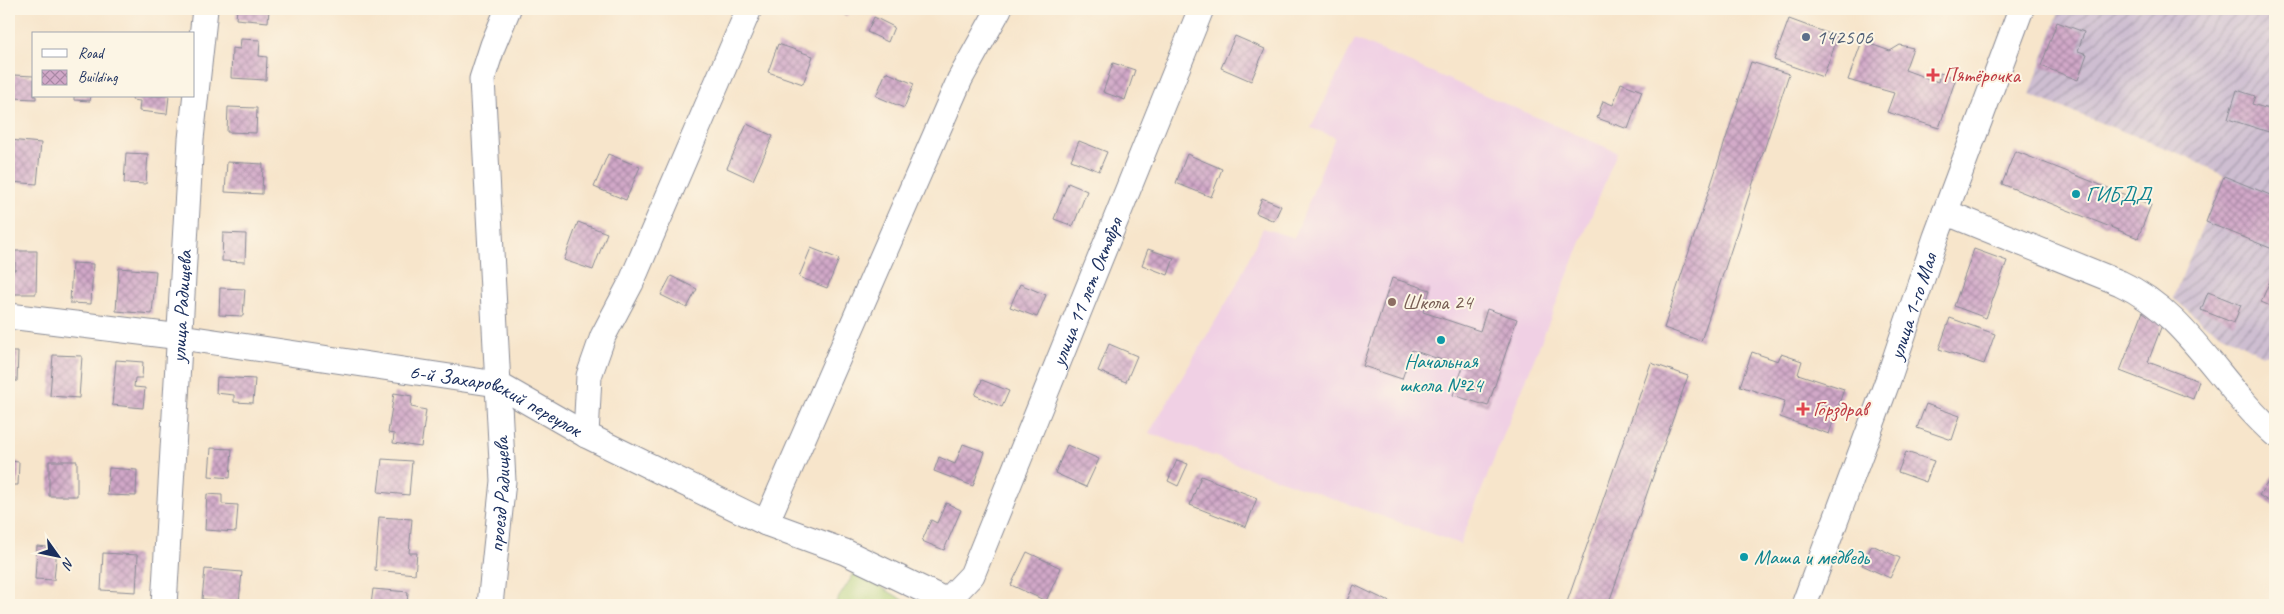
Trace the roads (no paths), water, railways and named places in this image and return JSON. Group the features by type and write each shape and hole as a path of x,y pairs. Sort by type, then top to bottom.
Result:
{"street":[{"name":"улица Радищева","path":"164,605 191,139 205,9"},
{"name":"проезд Радищева","path":"490,605 503,481 482,79 492,44 508,9"},
{"path":"586,434 589,376 603,336 631,282 749,9"},
{"path":"766,523 960,79 999,9"},
{"name":"улица 11 лет Октября","path":"951,603 972,576 1201,9"},
{"name":"улица 1-го Мая","path":"1804,605 1888,380 1946,212 2021,9"},
{"path":"1946,212 2120,283 2144,295 2171,318 2241,399 2275,434"},
{"name":"6-й Захаровский переулок","path":"9,316 181,337 497,384 586,434 766,523 845,552 951,603"}],"place":[{"name":"142506","path":"1806,37"},
{"name":"Пятёрочка","path":"1933,75"},
{"name":"ГИБДД","path":"2076,194"},
{"name":"Школа 24","path":"1392,302"},
{"name":"Начальная школа №24","path":"1441,340"},
{"name":"Горздрав","path":"1803,409"},
{"name":"Маша и медведь","path":"1744,557"}]}
